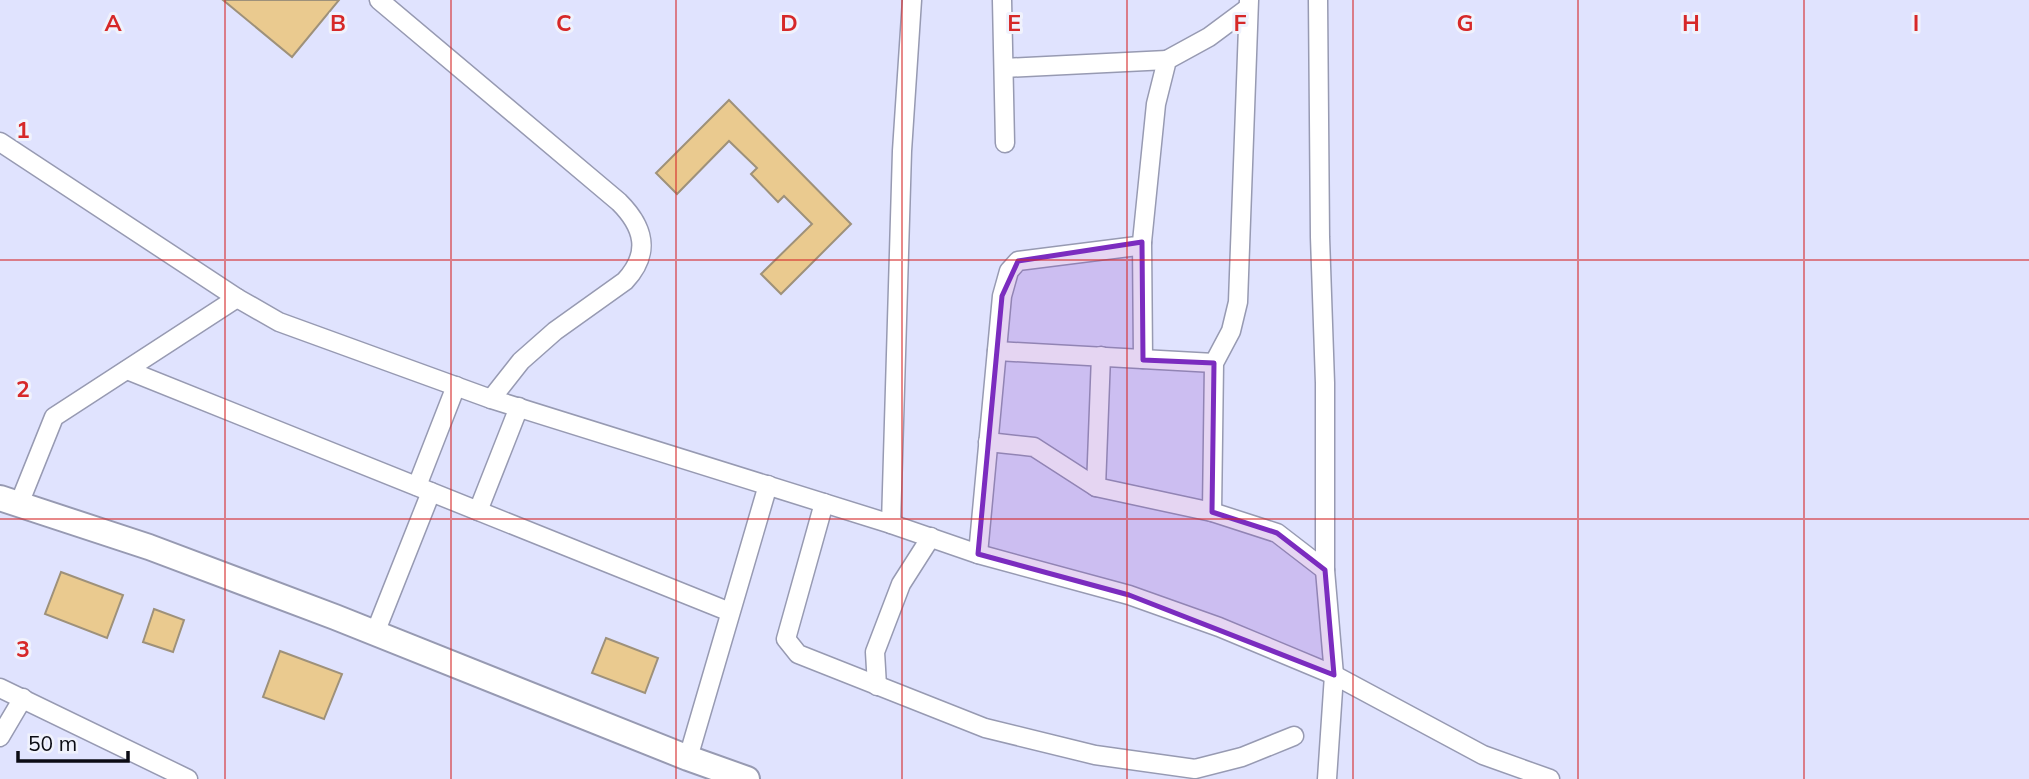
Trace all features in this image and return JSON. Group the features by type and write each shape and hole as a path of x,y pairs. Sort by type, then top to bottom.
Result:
{"main road":[{"path":"10,501 149,547 747,779"},
{"path":"688,758 725,779"}],"street":[{"path":"379,0 619,202 635,221 640,232 641,251 633,272 625,281 555,331 530,354 491,398"},
{"path":"891,524 902,151 912,0"},
{"path":"1002,0 1005,143"},
{"path":"1318,0 1320,237 1325,383 1325,570 1334,675 1327,779"},
{"path":"1004,68 1167,60 1209,37 1249,4"},
{"path":"1212,512 1214,363 1231,331 1238,302 1249,4"},
{"path":"1143,359 1142,242 1156,104 1167,60"},
{"path":"0,142 237,298 279,322 491,398 978,554 1129,595 1219,627 1334,675 1483,755 1550,779"},
{"path":"978,554 1002,296 1009,271 1018,261 1131,247 1142,242"},
{"path":"10,501 54,417 237,298"},
{"path":"997,351 1214,363"},
{"path":"1096,487 1101,356"},
{"path":"127,370 730,612"},
{"path":"375,633 456,386"},
{"path":"478,511 519,407"},
{"path":"988,442 1034,447 1096,487 1212,512 1277,533 1325,570"},
{"path":"688,758 768,485"},
{"path":"824,503 786,639 798,654 985,728 1095,755 1195,769 1242,757 1294,736"},
{"path":"877,686 875,652 901,584 931,537"},
{"path":"0,688 188,779"},
{"path":"0,737 23,698"}],"highlighted area":[{"path":"1142,242 1143,360 1214,363 1212,512 1277,533 1325,570 1334,675 1129,595 978,554 1002,296 1018,261"}],"building":[{"path":"223,0 339,0 292,57"},
{"path":"729,100 851,224 781,294 761,274 812,224 784,196 778,202 751,174 757,168 729,141 677,194 656,173"},
{"path":"61,572 123,595 107,638 45,614"},
{"path":"154,609 184,620 173,652 143,642"},
{"path":"606,638 658,658 645,693 592,673"},
{"path":"280,651 342,674 324,719 263,697"}]}
